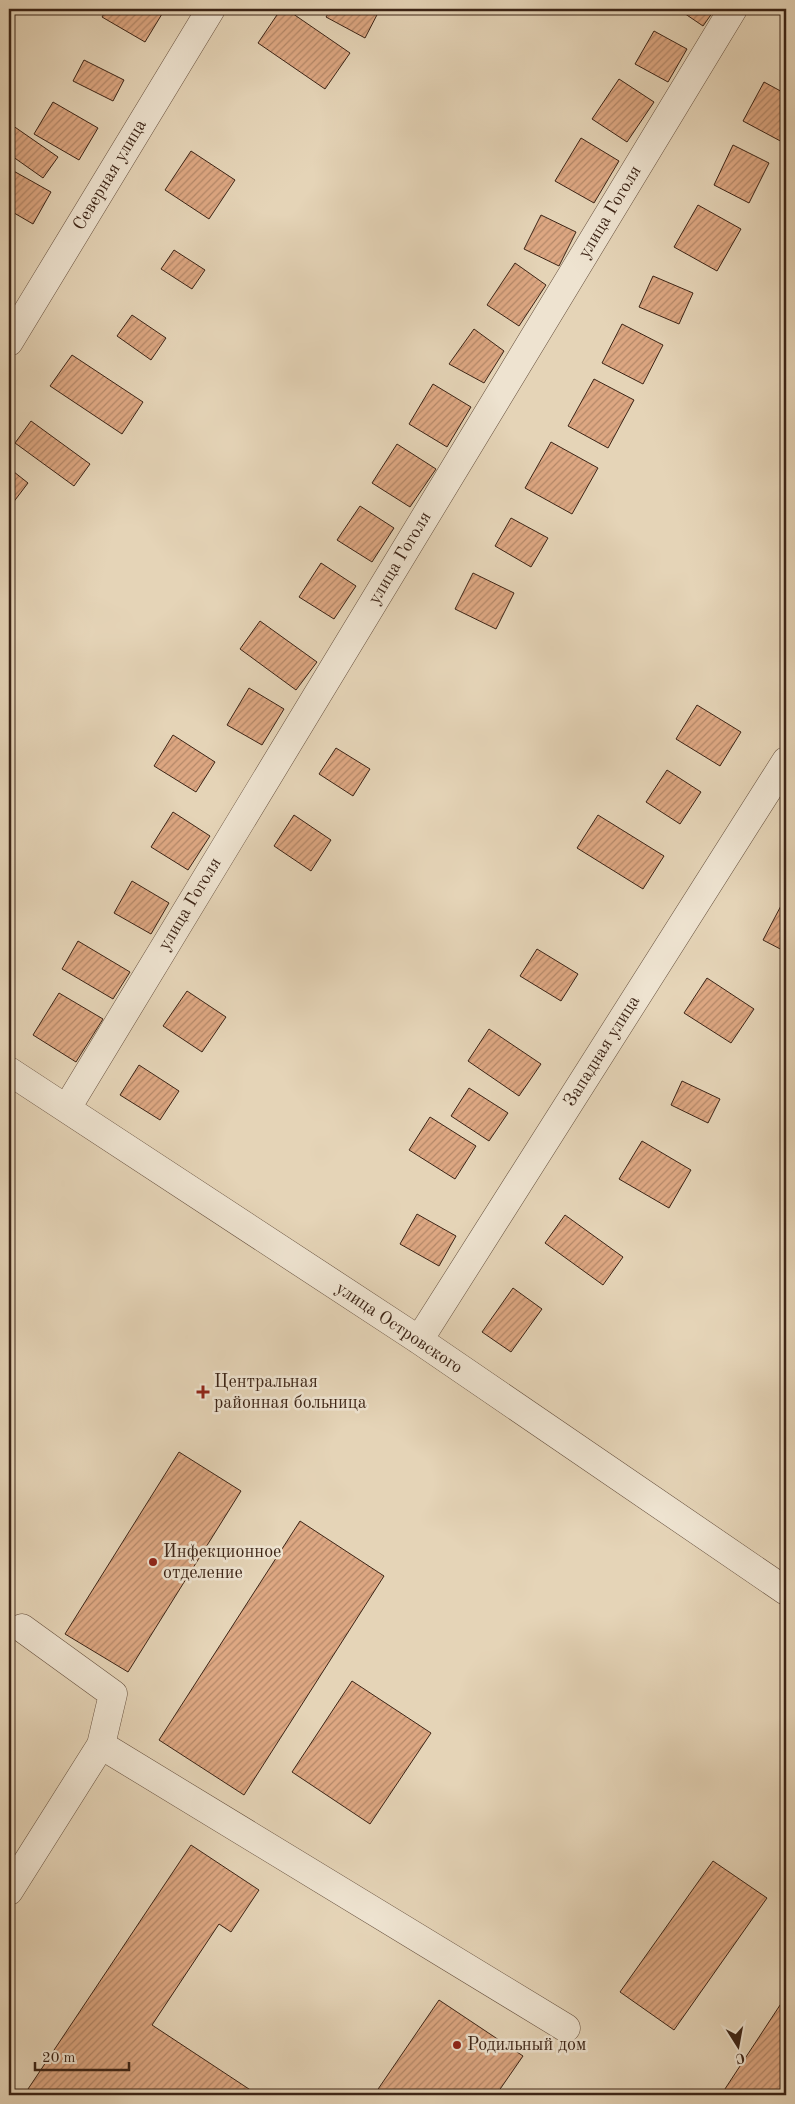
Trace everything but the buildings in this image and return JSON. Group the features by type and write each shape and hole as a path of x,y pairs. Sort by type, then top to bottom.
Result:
{"street":[{"name":"Северная улица","path":"9,342 210,9"},
{"name":"улица Гоголя","path":"67,1108 733,9"},
{"name":"Западная улица","path":"419,1340 786,761"},
{"name":"улица Островского","path":"9,1070 419,1340 786,1591"},
{"path":"9,1891 101,1745 113,1694 22,1628"},
{"path":"101,1745 566,2028"}],"place":[{"name":"Центральная районная больница","path":"203,1392"},
{"name":"Инфекционное отделение","path":"153,1562"},
{"name":"Родильный дом","path":"457,2045"}]}
